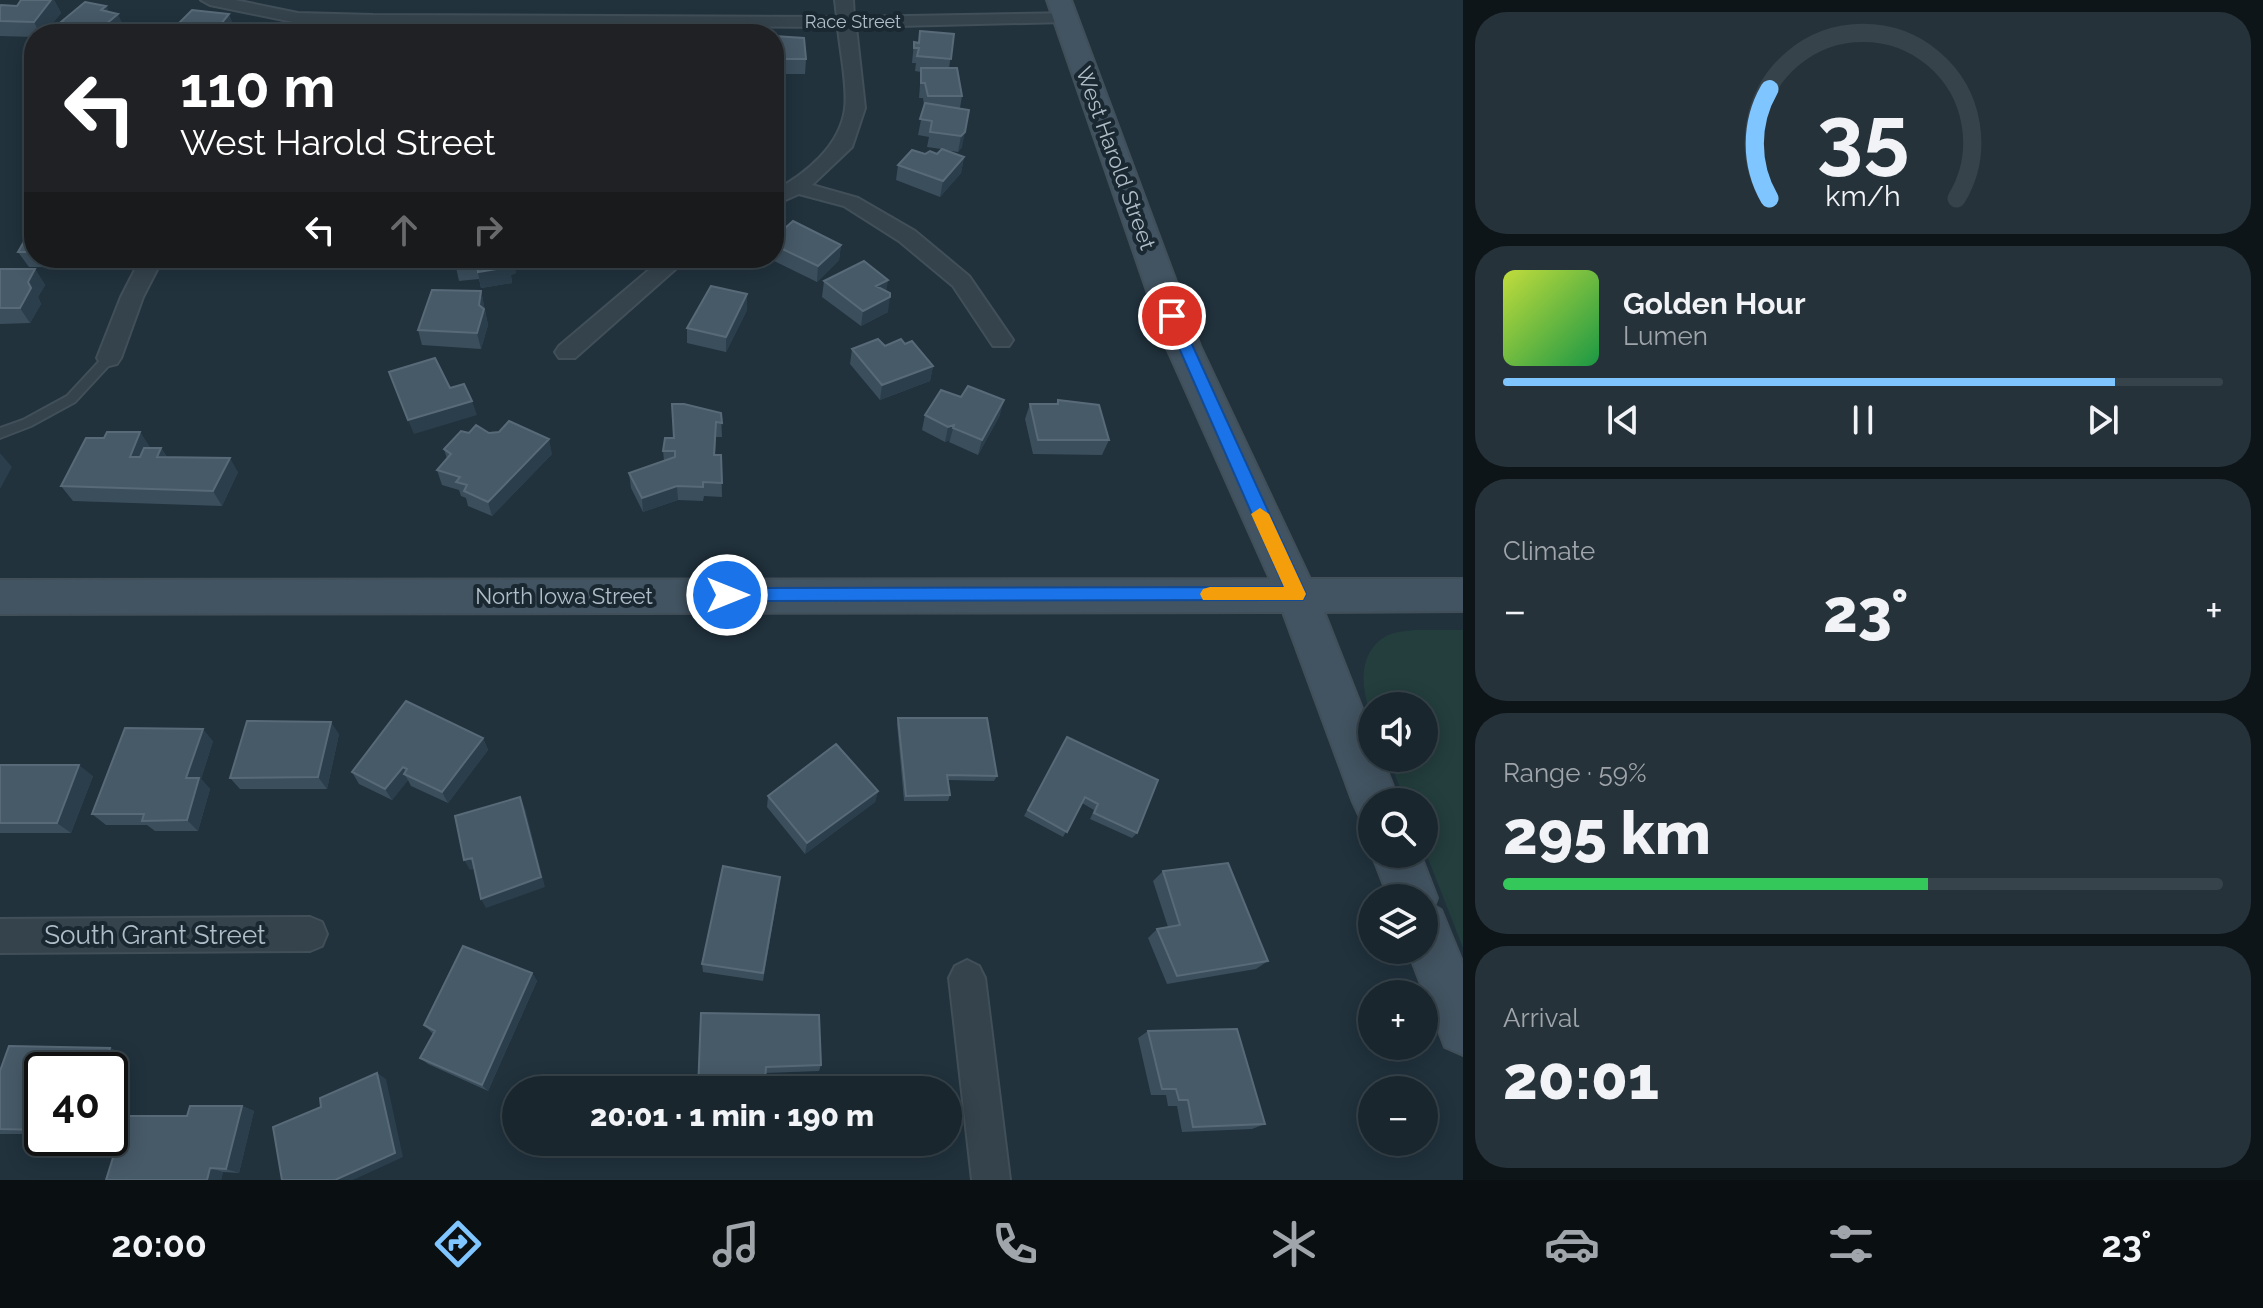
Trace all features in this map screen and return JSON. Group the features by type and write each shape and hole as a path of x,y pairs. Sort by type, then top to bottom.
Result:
{"main road":[{"name":"West Harold Street","path":"1062,8 1183,346 1297,594 1371,788"},
{"name":"North Iowa Street","path":"0,597 1463,595"},
{"path":"1438,964 1463,1029"}],"street":[{"name":"Race Street","path":"210,0 298,18 847,22 1062,8"},
{"path":"784,194 797,187 842,147 855,108 844,0"},
{"path":"294,24 298,18"},
{"path":"797,187 851,202 907,236 961,281 1001,340"},
{"path":"109,358 132,297 147,268"},
{"path":"567,352 660,268"},
{"name":"South Grant Street","path":"0,936 310,934"},
{"path":"967,978 991,1180"}],"lane":[{"path":"0,433 71,399 109,358"}],"green space":[{"path":"1463,630 1463,948 1432,868 1438,868 1438,788 1400,788 1394,772 1438,772 1438,692 1365,692 1364,672 1370,651 1378,642 1397,632"}],"building":[{"path":"21,0 51,0 34,22 0,21 1,5 17,6"},
{"path":"85,2 106,6 101,10 118,14 106,24 61,22"},
{"path":"192,10 229,14 221,24 178,24"},
{"path":"920,31 954,34 951,59 917,56 919,48 914,48 914,42 919,43"},
{"path":"784,37 804,38 806,59 784,59"},
{"path":"921,68 957,68 962,96 928,96 925,83 921,83"},
{"path":"925,103 969,110 965,132 961,136 930,132 932,121 920,119"},
{"path":"942,149 964,157 943,181 898,165 912,150 937,154"},
{"path":"793,221 841,245 818,266 784,250 784,229"},
{"path":"864,261 888,280 876,286 890,293 890,297 863,311 824,281"},
{"path":"478,268 503,268 478,272"},
{"path":"0,269 35,269 28,282 31,288 20,308 0,308"},
{"path":"711,286 747,294 726,337 687,328"},
{"path":"432,290 481,291 479,305 484,309 477,333 418,330"},
{"path":"878,339 885,346 901,339 905,344 912,341 933,366 882,385 852,349"},
{"path":"435,358 450,388 464,384 472,401 408,420 389,372"},
{"path":"968,386 1004,400 982,440 953,428 954,425 948,427 925,415 941,390 961,397"},
{"path":"1058,400 1099,405 1109,440 1038,440 1030,404 1058,404"},
{"path":"672,404 721,413 722,423 716,422 714,455 721,455 722,483 703,482 703,487 677,486 642,498 629,473 675,457 675,451 663,451 665,438 674,438"},
{"path":"509,421 549,439 488,502 464,491 467,485 456,482 460,477 437,470 451,454 444,449 461,431 469,433 476,425 489,433 499,432"},
{"path":"107,432 140,432 130,457 140,457 144,448 161,448 157,457 230,458 213,491 61,486 86,438 104,438"},
{"path":"406,701 483,738 442,792 404,774 407,769 403,767 385,789 352,772"},
{"path":"898,718 987,718 997,776 947,775 950,795 906,796"},
{"path":"247,721 331,722 318,777 230,778"},
{"path":"125,728 203,729 186,778 199,778 187,820 142,821 144,814 92,814"},
{"path":"1067,737 1158,780 1137,833 1094,813 1098,804 1085,797 1067,832 1028,810"},
{"path":"836,744 878,791 807,843 768,796"},
{"path":"0,765 79,765 57,823 0,823"},
{"path":"520,797 541,877 481,899 472,858 464,860 455,816"},
{"path":"1228,863 1268,961 1177,976 1157,929 1180,925 1163,871"},
{"path":"723,866 780,877 763,973 702,964"},
{"path":"463,946 532,973 482,1085 420,1058 435,1031 424,1025"},
{"path":"701,1013 819,1015 821,1065 766,1067 765,1076 699,1076"},
{"path":"1237,1029 1265,1124 1193,1127 1188,1100 1179,1100 1176,1089 1162,1089 1148,1031"},
{"path":"9,1046 110,1048 109,1052 24,1052 24,1130 0,1129 0,1071"},
{"path":"377,1073 395,1153 335,1180 282,1180 273,1127 321,1107 320,1098"},
{"path":"190,1106 242,1106 226,1169 210,1168 207,1180 106,1180 114,1156 128,1156 128,1116 187,1116"}],"slow traffic":[{"path":"1210,594 1297,594 1260,514"}],"route":[{"path":"727,595 1297,594 1172,316"}]}
